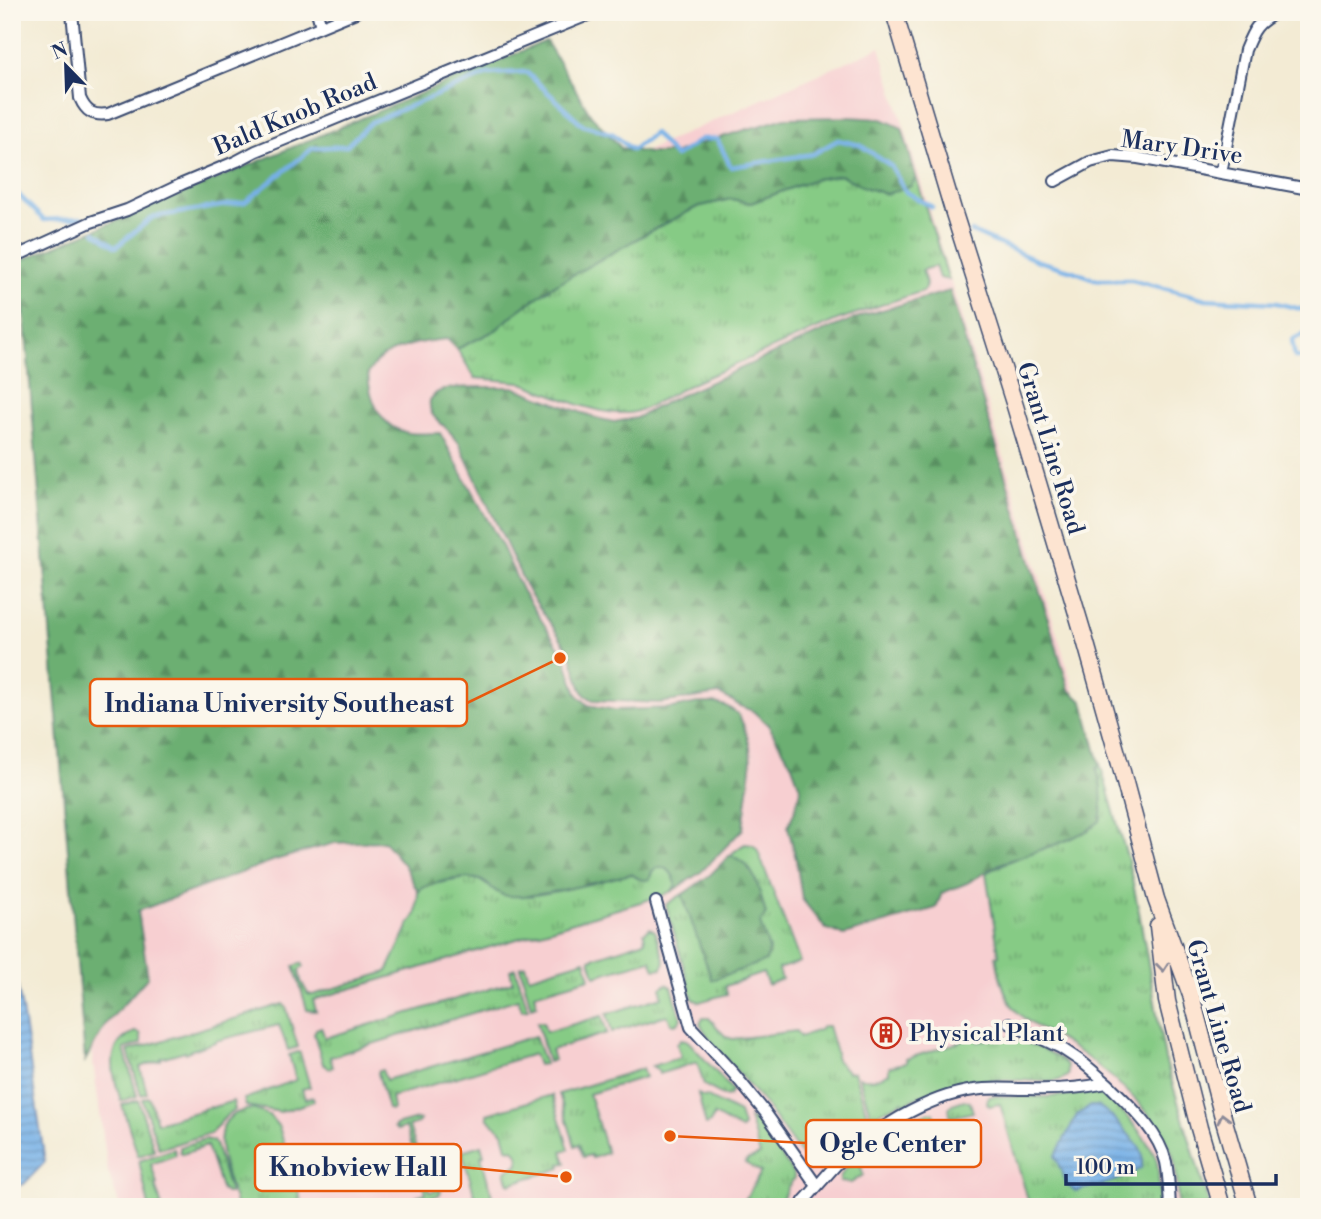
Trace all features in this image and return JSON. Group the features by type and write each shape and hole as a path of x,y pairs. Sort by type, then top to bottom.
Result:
{"main road":[{"name":"Grant Line Road","path":"894,12 1088,652 1156,899 1191,995 1249,1207"},
{"name":"Grant Line Road","path":"1156,899 1167,1001 1222,1207"}],"street":[{"path":"72,12 80,98 84,107 99,115 108,114 356,12"},
{"path":"317,12 321,26"},
{"name":"Bald Knob Road","path":"12,258 91,222 127,210 256,151 595,12"},
{"path":"1221,173 1245,50 1260,22 1277,12"},
{"name":"Mary Drive","path":"1055,181 1090,162 1113,156 1138,158 1309,189"},
{"path":"656,902 691,1027 765,1112 817,1186"},
{"path":"1010,1023 1061,1048 1082,1062 1144,1121 1162,1149 1167,1164 1170,1207"},
{"path":"802,1207 817,1186 855,1148 889,1125 939,1100 975,1090 1058,1088 1107,1083"}],"shaded area":[{"path":"880,47 1138,902 1166,1057 1211,1207 120,1207 108,1172 70,895 41,420"}],"green space":[{"path":"546,41 591,115 621,148 650,153 676,153 785,118 882,119 902,128 916,177 911,186 886,194 864,187 841,175 815,179 751,203 731,199 697,207 553,286 496,330 457,349 447,339 402,348 378,360 368,373 373,401 388,424 409,433 440,433 503,548 522,590 560,649 577,694 588,705 615,710 715,703 738,714 750,746 751,768 743,829 701,872 671,892 676,885 673,876 664,868 656,868 647,880 631,874 529,896 503,895 480,880 466,878 438,882 418,892 404,865 384,841 335,843 275,860 138,911 148,977 106,1024 85,1061 20,261"},
{"path":"841,175 864,187 886,194 911,186 916,177 949,280 939,278 935,266 922,270 926,283 923,291 837,320 691,384 642,410 630,413 602,411 579,405 520,382 475,378 457,349 496,330 553,286 697,207 731,199 751,203 815,179"},
{"path":"950,291 1069,689 1083,702 1100,764 1097,769 1101,787 1100,821 1087,831 1000,864 967,883 942,893 936,908 844,935 826,929 802,899 788,827 801,790 791,763 768,725 753,711 719,694 660,703 593,700 585,695 570,652 528,591 459,443 434,417 430,410 430,400 436,393 448,388 513,387 596,418 614,422 636,418 826,330 864,315"},
{"path":"1100,764 1128,860 1165,1059 1210,1207 1178,1207 1174,1159 1154,1121 1127,1091 1096,1064 1019,1013 1007,996 1000,976 986,873 1014,859 1073,837 1100,821 1101,795 1097,769"},
{"path":"745,844 753,845 757,849 800,962 778,969 782,979 768,985 763,973 725,986 727,994 699,1002 693,999 666,905 703,881"},
{"path":"730,855 746,865 755,879 766,914 760,923 769,949 766,961 712,980 682,895 710,875"},
{"path":"663,867 671,873 676,883 674,890 664,895 313,1000 316,1011 307,1010 294,966 302,963 304,967 299,970 301,981 308,994 313,995 387,972 416,914 418,892 428,885 467,878 479,880 502,895 530,896 631,874 637,878 650,879 655,868"},
{"path":"650,928 655,931 665,962 662,968 655,969 651,960 595,976 590,959 645,941 644,933"},
{"path":"585,960 590,978 534,994 537,1005 531,1007 520,967 525,965 529,977"},
{"path":"515,968 528,1009 522,1010 518,999 330,1057 333,1067 329,1068 323,1064 314,1034 316,1029 321,1027 325,1038 513,982 510,970"},
{"path":"667,984 672,987 681,1018 679,1022 671,1023 667,1015 612,1032 607,1014 662,997 661,988"},
{"path":"283,1004 298,1047 288,1050 279,1025 215,1041 140,1067 147,1093 141,1095 128,1051"},
{"path":"602,1016 607,1033 551,1050 554,1060 548,1062 537,1022 543,1022 546,1032"},
{"path":"703,1018 709,1018 726,1037 733,1039 796,1031 800,1037 828,1026 836,1060 848,1072 854,1072 869,1121 852,1135 824,1166 817,1167 805,1160 763,1102 711,1041 700,1024"},
{"path":"135,1032 140,1033 142,1043 124,1049 137,1096 121,1101 113,1071 114,1053 125,1038"},
{"path":"535,1036 545,1064 538,1065 534,1054 391,1097 393,1109 388,1109 379,1070 382,1070 386,1080"},
{"path":"999,1036 1052,1054 1067,1065 1068,1075 1052,1081 992,1080 944,1086 904,1104 903,1101 872,1119 859,1077 878,1078 889,1073 889,1067 907,1062 906,1059 976,1037 978,1042"},
{"path":"681,1039 689,1042 732,1090 729,1096 726,1097 704,1085 697,1062 659,1074 652,1066 681,1057 677,1044"},
{"path":"298,1052 310,1087 302,1089 305,1099 313,1097 314,1101 281,1112 246,1106 244,1099 296,1080 289,1055"},
{"path":"642,1069 645,1077 589,1094 607,1153 592,1158 591,1155 583,1157 579,1144 575,1146 559,1094"},
{"path":"698,1094 739,1113 743,1126 741,1130 714,1115 706,1125"},
{"path":"1099,1094 1108,1098 1134,1124 1149,1145 1158,1167 1159,1207 1030,1207 1000,1104 989,1106 988,1098"},
{"path":"552,1095 569,1149 562,1151 566,1163 560,1164 561,1168 509,1184 505,1171 517,1165 518,1155 515,1150 507,1148 503,1132 488,1119 487,1114"},
{"path":"149,1097 157,1123 233,1101 235,1110 211,1133 159,1149 142,1099"},
{"path":"138,1100 154,1151 138,1156 122,1105"},
{"path":"964,1100 970,1102 973,1112 952,1117 949,1108 952,1104"},
{"path":"253,1109 269,1115 279,1127 303,1207 237,1207 223,1163 221,1134 226,1122 236,1113"},
{"path":"929,1112 934,1113 938,1129 919,1136 910,1127 912,1120"},
{"path":"749,1118 759,1122 794,1175 779,1207 741,1207 761,1172 745,1163 760,1155"},
{"path":"420,1120 418,1123 409,1126 430,1192 441,1192 419,1201 416,1196 426,1193 406,1127 397,1130 394,1127"},
{"path":"205,1139 215,1144 230,1193 222,1191 207,1146 182,1154 180,1152 180,1147"},
{"path":"481,1145 484,1155 481,1156 495,1207 478,1207 462,1151"},
{"path":"174,1149 176,1155 151,1164 162,1207 149,1207 139,1161"},
{"path":"855,1162 861,1166 863,1175 851,1183 840,1182 844,1170"}],"water":[{"path":"12,960 45,1162 24,1184 12,1187"},
{"path":"1091,1106 1101,1108 1134,1140 1142,1153 1141,1168 1118,1180 1075,1191 1067,1185 1055,1156 1077,1115"}],"waterway":[{"path":"95,232 116,247 153,217 245,202 313,148 346,146 371,122 488,74 526,72 583,125 613,134 632,150 654,133 675,157 701,139 717,139 731,167 813,154 838,140 860,145 891,166 906,192 932,207"},
{"path":"12,188 44,220 81,218"},
{"path":"972,232 1038,261 1097,280 1132,280 1206,299 1276,303 1309,311"},
{"path":"1309,331 1292,340 1295,357 1309,359"}],"place":[{"name":"Indiana University Southeast","path":"560,658"},
{"name":"Physical Plant","path":"886,1033"},
{"name":"Ogle Center","path":"670,1136"},
{"name":"Knobview Hall","path":"566,1177"}]}
